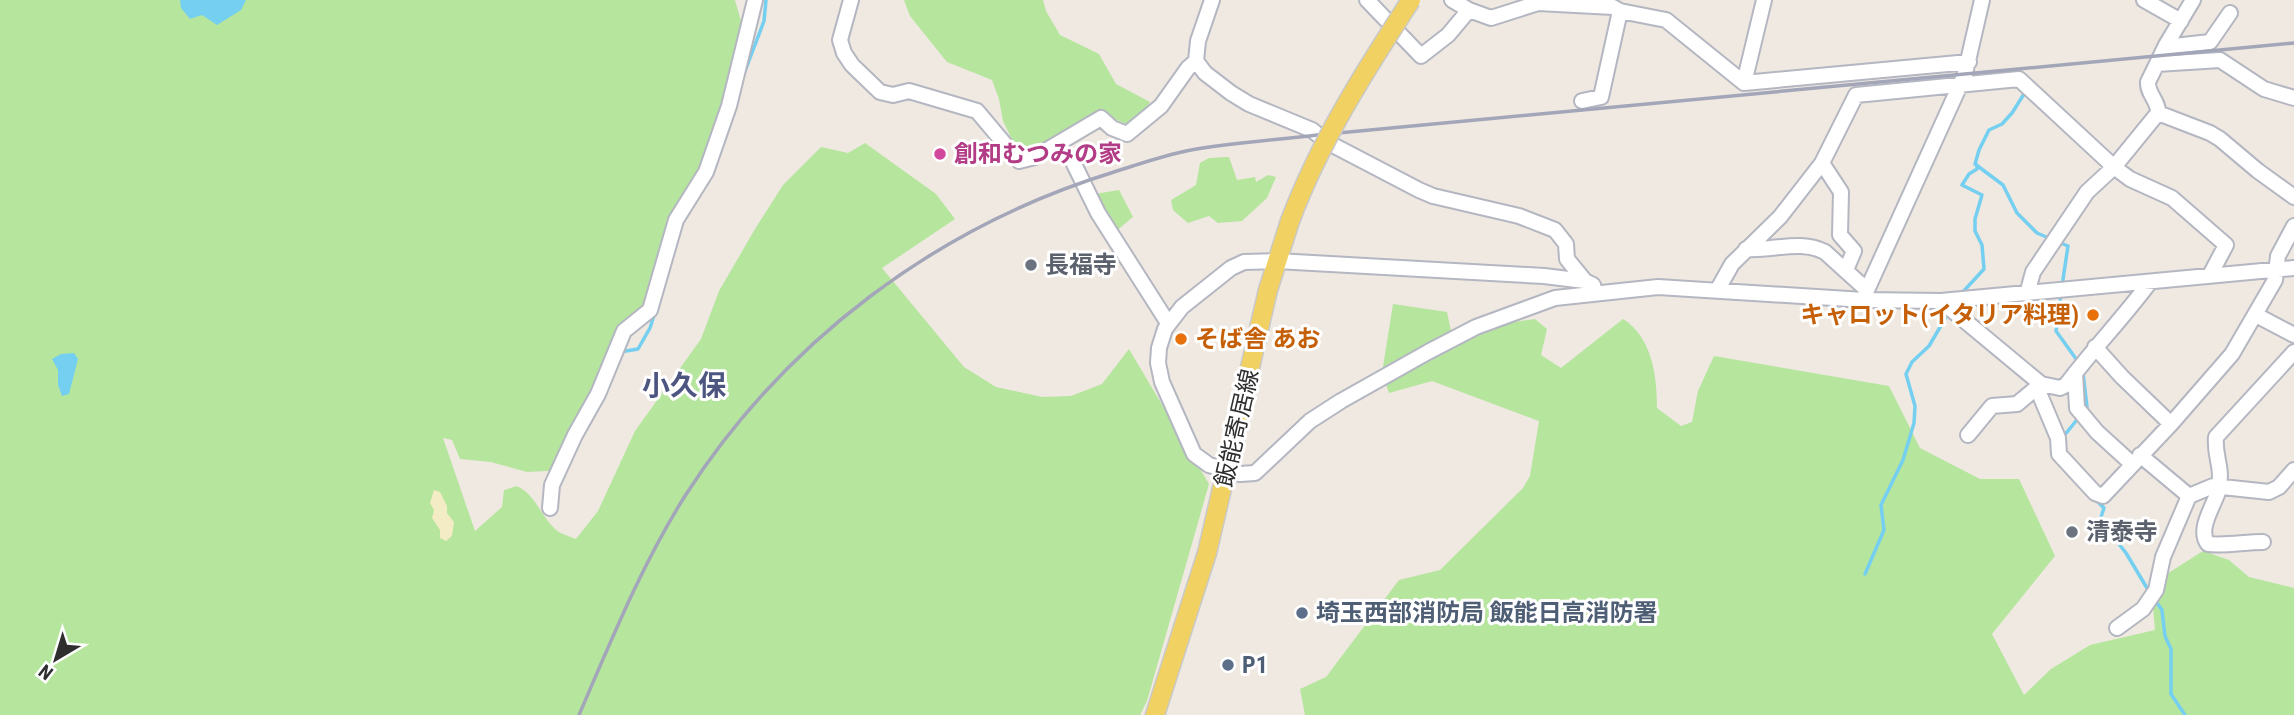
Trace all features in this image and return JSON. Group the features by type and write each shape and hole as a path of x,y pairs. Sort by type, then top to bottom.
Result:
{"main road":[{"name":"飯能寄居線","path":"1155,715 1192,606 1228,471 1268,290 1290,221 1319,154 1341,112 1411,0"}],"street":[{"path":"550,508 552,485 575,435 598,394 624,331 650,310 676,220 706,172 729,106 755,0"},
{"path":"851,0 840,40 852,65 880,92 893,95 909,91 977,111 1019,161 1035,157 1101,118 1112,128 1127,134 1161,106 1196,61"},
{"path":"1212,0 1198,41 1196,61 1205,73 1231,93 1249,104 1312,130 1327,142 1433,196 1519,216 1555,230 1566,244 1567,260 1590,287"},
{"path":"1367,0 1421,56 1448,35 1469,10"},
{"path":"1452,0 1491,18 1538,3 1616,6 1665,20 1745,83 1969,62"},
{"path":"1745,83 1764,0"},
{"path":"1866,295 1961,84 1969,62 1982,0"},
{"path":"2144,0 2181,21"},
{"path":"2027,294 2033,272 2052,240 2087,192 2113,167 2158,113 2159,107 2148,88 2165,47 2193,0"},
{"path":"1582,101 1601,97 1616,6"},
{"path":"2165,47 2210,41 2230,13"},
{"path":"2157,64 2220,60 2264,89 2294,98"},
{"path":"1718,289 1732,264 1780,217 1822,163 1856,95 2019,79 2113,167 2130,179 2172,198 2226,245 2210,275"},
{"path":"2158,113 2210,132 2294,197"},
{"path":"1052,148 1073,162 1098,213 1168,323"},
{"path":"1822,163 1841,192 1840,235 1854,251 1846,270"},
{"path":"1941,301 2039,386 2058,438 2059,454 2095,493 2103,496 2232,354 2276,280 2278,256 2294,226"},
{"path":"1746,249 1800,245 1818,248 1846,270 1866,295"},
{"path":"1590,287 1476,327 1320,414 1287,441 1255,473 1248,475 1209,465 1194,454 1162,382 1158,363 1159,348 1168,323 1182,307 1231,268 1244,262 1277,261 1544,276 1590,287 1718,289 1941,301 2294,268"},
{"path":"1968,435 1992,406 2017,404 2039,386 2060,388 2066,385 2095,347 2121,321 2150,282"},
{"path":"2256,315 2294,335"},
{"path":"2095,347 2171,424"},
{"path":"2263,542 2223,546 2205,541 2203,534 2219,486 2221,467 2216,437 2294,352"},
{"path":"2075,373 2077,408 2097,432 2189,496"},
{"path":"2117,628 2143,610 2156,590 2163,557 2189,496 2207,487 2219,486 2269,492 2278,487 2294,470"}],"green space":[{"path":"0,0 735,0 743,28 703,167 667,219 651,289 642,308 630,316 616,333 564,470 527,472 491,462 460,459 452,440 443,438 475,531 502,507 504,490 517,486 529,495 555,529 576,539 598,511 635,431 701,339 719,291 783,185 821,147 848,153 865,143 936,194 955,219 882,268 964,367 996,387 1042,397 1071,396 1102,384 1129,349 1209,484 1147,701 1140,715 0,715"},
{"path":"904,0 1043,0 1046,11 1060,35 1099,54 1116,84 1150,102 1131,126 1105,115 1020,156 1003,121 992,80 947,62 910,16"},
{"path":"1229,157 1237,180 1255,177 1256,182 1268,175 1276,177 1267,198 1242,221 1218,223 1209,216 1188,223 1173,210 1171,200 1196,185 1200,163 1209,158"},
{"path":"1119,190 1133,217 1115,232 1095,194"},
{"path":"1393,304 1447,312 1451,331 1535,319 1547,329 1541,355 1561,368 1623,319 1641,336 1647,347 1656,383 1657,408 1681,426 1692,422 1698,391 1714,356 1889,386 1920,448 1980,479 2019,479 2055,556 1992,634 2024,695 2051,669 2090,645 2155,630 2151,584 2203,551 2229,560 2249,577 2294,588 2294,715 1305,715 1300,689 1326,677 1399,580 1440,570 1523,488 1530,476 1539,421 1432,381 1389,393 1382,373"}],"sand":[{"path":"434,490 440,492 447,506 447,513 454,522 452,536 446,541 440,538 440,530 432,518 434,510 430,503"}],"water":[{"path":"180,0 246,0 241,10 217,25 202,15 190,19 181,8"},
{"path":"74,353 78,359 69,394 62,396 58,385 58,370 52,359 61,354"}],"waterway":[{"path":"745,71 764,21 766,0"},
{"path":"2024,94 2002,124 1989,130 1975,164 2003,185 2017,213 2037,233 2051,239"},
{"path":"1961,294 1984,269 1982,245 1975,231 1975,219 1982,195 1962,185 1969,174 1977,169 1977,165"},
{"path":"2058,242 2068,246 2062,286"},
{"path":"2061,294 2056,331 2079,363"},
{"path":"620,352 638,349 650,328 655,312"},
{"path":"1865,574 1884,530 1881,505 1903,460 1914,423 1915,406 1906,374 1912,362 1929,346 1949,312"},
{"path":"2083,373 2087,407 2084,410"},
{"path":"2063,437 2080,416"},
{"path":"2094,498 2104,508 2100,520 2126,553 2150,593"},
{"path":"2154,599 2162,610 2165,636 2171,649 2171,694 2185,715"}],"railway":[{"path":"579,715 628,603 669,522 725,440 769,387 818,339 871,296 927,257 987,223 1049,195 1162,157 1222,145 2294,43"}],"place":[{"name":"創和むつみの家","path":"940,154"},
{"name":"長福寺","path":"1031,265"},
{"name":"キャロット(イタリア料理)","path":"2093,315"},
{"name":"そば舎 あお","path":"1181,339"},
{"name":"清泰寺","path":"2072,532"},
{"name":"埼玉西部消防局 飯能日高消防署","path":"1302,613"},
{"name":"P1","path":"1228,665"}],"district":[{"name":"小久保","path":"684,385"}]}
